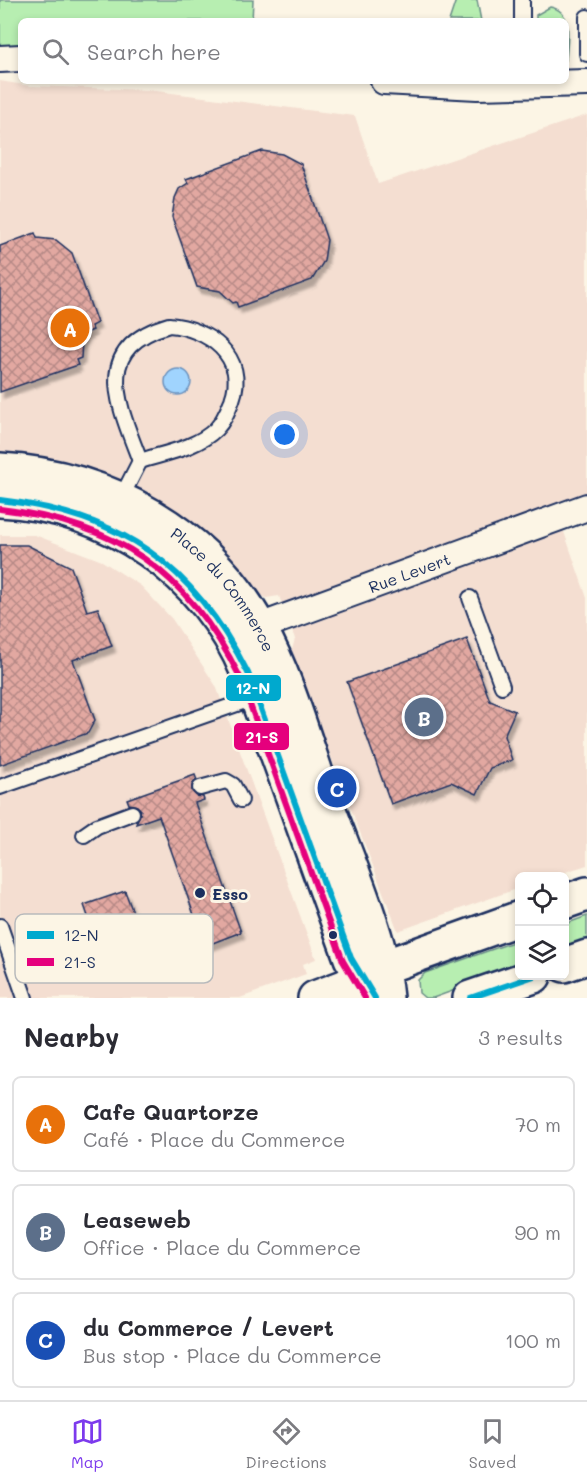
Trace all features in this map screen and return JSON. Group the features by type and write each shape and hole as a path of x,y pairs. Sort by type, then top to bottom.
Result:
{"street":[{"path":"0,58 18,58"},
{"path":"569,83 587,83"},
{"path":"424,84 524,84"},
{"name":"Place du Commerce","path":"0,470 63,478 114,512 140,543 169,564 208,603 245,632 297,720 377,944 376,985"},
{"name":"Place du Commerce","path":"0,500 114,512"},
{"name":"Rue Levert","path":"245,632 587,507"},
{"name":"Place du Commerce","path":"245,632 257,697 348,949 376,985"},
{"path":"569,900 587,894"},
{"path":"315,998 376,985 515,920"},
{"path":"569,963 587,957"},
{"path":"470,998 520,980"}],"lane":[{"path":"522,0 522,18"},
{"path":"587,17 587,54"},
{"path":"114,512 140,461 202,440 218,428 228,410 234,395 233,364 223,348 191,328 169,325 155,329 128,347 120,360 115,391 140,461"},
{"path":"470,598 502,686"},
{"path":"0,787 257,697"},
{"path":"200,788 226,781 233,785 240,800"},
{"path":"84,835 97,826 132,813"},
{"path":"0,926 15,969"},
{"path":"20,983 25,998"}],"shaded area":[{"path":"0,81 30,86 148,90 355,116 378,184 587,115 587,520 563,529 587,598 587,865 565,872 515,872 515,889 398,931 291,653 295,639 279,596 266,598 259,594 215,542 174,509 144,491 87,467 34,455 0,453"},
{"path":"0,535 35,535 102,561 141,586 172,619 216,686 316,959 303,964 306,974 240,998 0,998"}],"green space":[{"path":"0,0 253,0 252,18 18,18 18,45 0,45"},
{"path":"456,0 477,0 480,18 450,18"},
{"path":"550,7 563,14 565,18 536,18 536,15"},
{"path":"587,916 587,942 569,949 569,923"},
{"path":"515,941 515,968 433,998 425,998 419,993 418,980 425,973"}],"water":[{"path":"178,369 187,373 191,382 187,391 178,395 169,391 165,382 169,373"}],"building":[{"path":"262,151 282,154 301,164 327,240 324,261 312,280 238,307 236,302 233,303 220,291 197,287 172,217 175,198 179,189 188,183 186,179"},
{"path":"35,233 37,238 56,240 72,253 97,323 91,326 93,330 86,333 82,341 81,358 76,360 78,365 0,392 0,246"},
{"path":"0,545 27,545 71,567 87,611 98,608 112,646 73,660 95,720 88,733 0,765"},
{"path":"467,639 490,701 515,711 504,736 512,760 490,768 477,794 451,782 391,804 347,682"},
{"path":"195,775 197,780 192,785 192,791 204,800 195,803 241,932 213,943 213,914 194,914 159,816 136,824 141,810 129,804 127,799"},
{"path":"125,891 134,914 87,914 84,905"}],"transit line":[{"name":"12-N","path":"0,500 43,507 82,518 117,532 149,551 177,574 203,602 227,635 248,673 351,958 375,998"},
{"name":"21-S","path":"0,509 42,516 79,526 113,540 144,558 172,581 197,608 240,677 343,961 365,998"},
{"name":"12-N","path":"470,998 522,980"}],"place":[{"name":"Cafe Quartorze","path":"70,328"},
{"name":"Leaseweb","path":"424,717"},
{"name":"du Commerce / Levert","path":"337,788"},
{"name":"Esso","path":"200,893"}]}
